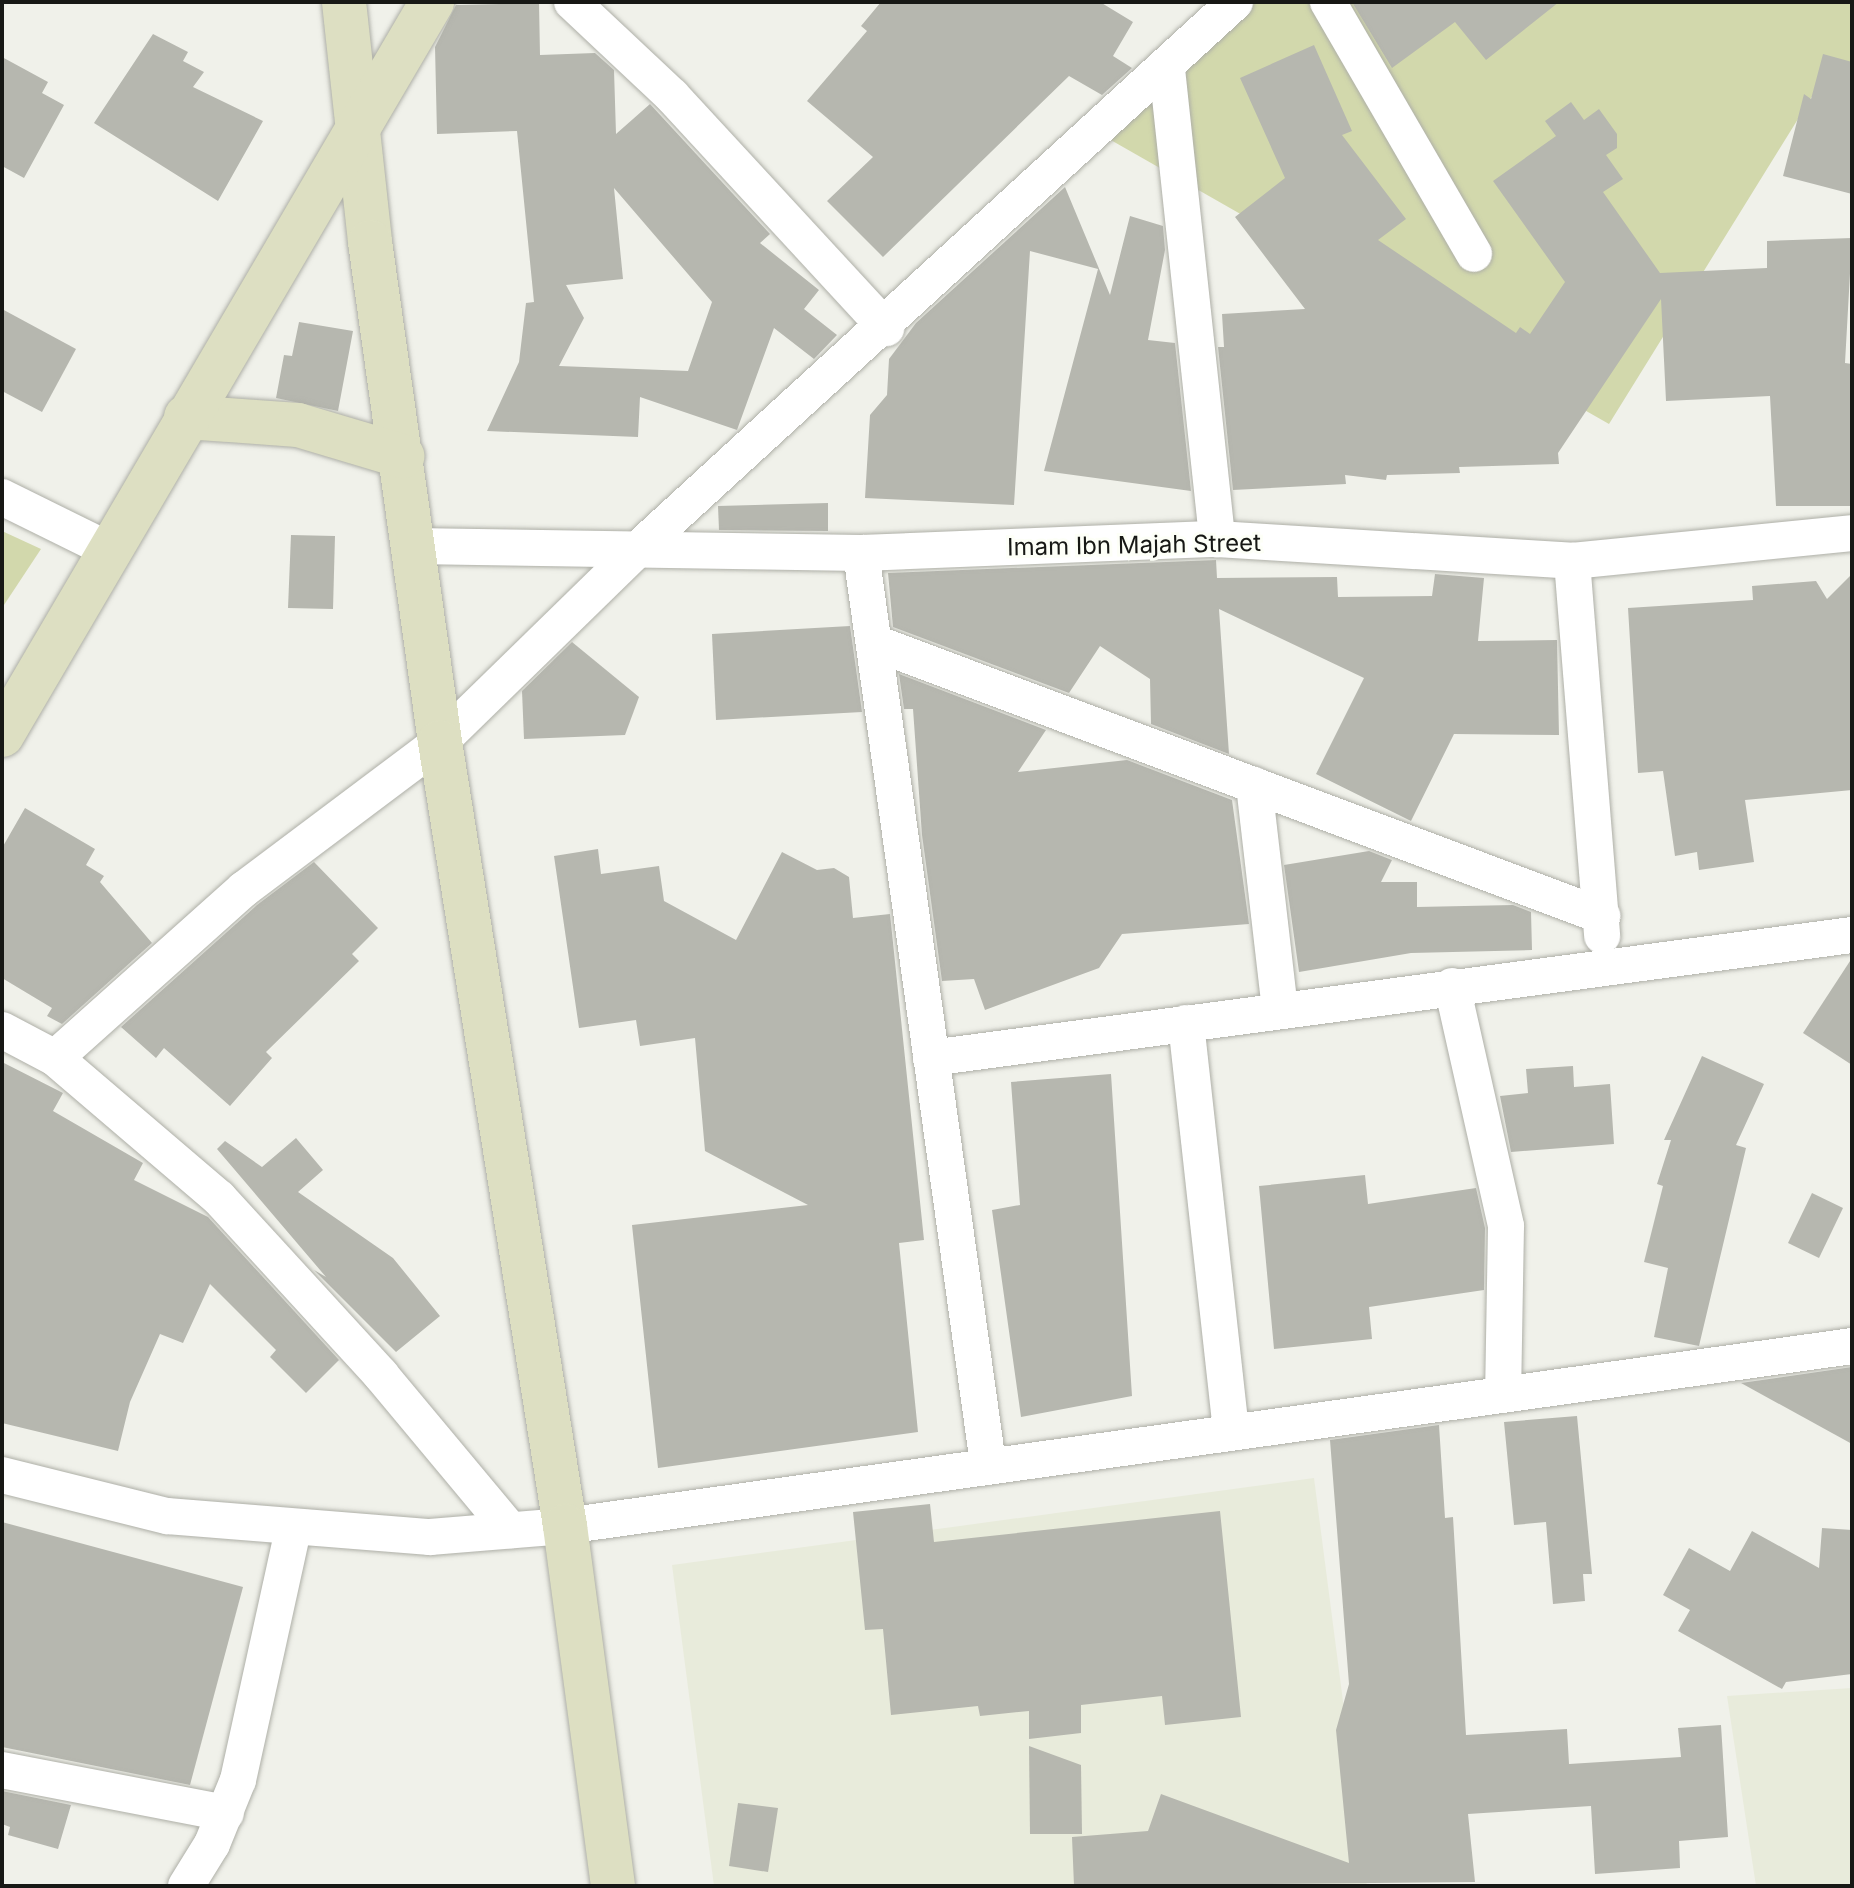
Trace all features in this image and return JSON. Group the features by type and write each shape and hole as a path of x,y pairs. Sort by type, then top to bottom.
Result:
{"main road":[{"path":"344,2 355,127 440,742 565,1526 613,1886"},
{"path":"2,735 107,549 432,2"},
{"path":"186,417 298,425 402,456"}],"street":[{"path":"572,2 672,96 886,328"},
{"path":"55,1058 244,889 440,742 637,550 886,328 1167,69 1235,2"},
{"path":"1328,2 1474,254"},
{"path":"1167,69 1217,539"},
{"path":"2,497 107,549"},
{"name":"Imam Ibn Majah Street","path":"413,546 861,553 1217,539 1572,561 1852,533"},
{"path":"861,553 988,1463"},
{"path":"1572,561 1602,916 1603,965"},
{"path":"875,643 1602,916"},
{"path":"1254,785 1280,1010"},
{"path":"931,1058 1603,965 1852,935"},
{"path":"1452,986 1506,1226 1503,1393"},
{"path":"1186,1023 1231,1431"},
{"path":"2,1030 55,1058 219,1198 381,1375 510,1530"},
{"path":"2,1476 167,1516 293,1529 430,1537 565,1526 988,1463 1852,1346"},
{"path":"186,1886 226,1813 293,1529"},
{"path":"2,1770 226,1813"}],"shaded area":[{"path":"1314,1478 1367,1886 714,1886 672,1565"},
{"path":"1852,1688 1852,1886 1756,1886 1727,1696"}],"green space":[{"path":"1256,2 1852,2 1852,86 1816,90 1609,424 1109,139"},
{"path":"2,531 41,549 2,608"}],"building":[{"path":"881,2 1100,2 1133,22 1113,56 1132,68 1102,95 1069,76 883,257 827,201 873,157 807,101 867,31 861,26"},
{"path":"1352,2 1559,2 1486,60 1455,22 1392,68"},
{"path":"539,3 540,55 595,53 614,70 616,134 650,104 770,234 760,243 819,290 804,309 837,335 814,359 774,328 737,430 640,397 638,437 487,431 519,362 526,303 534,302 517,131 437,134 435,47 456,5","holes":["614,188 712,302 688,371 559,366 584,318 566,285 623,279"]},
{"path":"153,34 188,52 183,61 204,72 193,87 263,121 218,201 94,123"},
{"path":"1314,45 1352,131 1342,135 1406,219 1378,240 1516,333 1520,327 1530,334 1565,282 1493,181 1556,136 1545,121 1571,102 1584,120 1599,109 1617,134 1617,148 1606,155 1623,179 1603,192 1660,273 1767,268 1767,241 1852,238 1845,363 1852,364 1852,506 1776,506 1770,396 1666,401 1661,299 1558,453 1559,464 1459,467 1460,473 1387,475 1386,480 1345,475 1346,484 1233,490 1218,347 1224,347 1222,314 1305,309 1235,217 1285,178 1240,78"},
{"path":"1823,54 1852,62 1852,194 1783,176 1804,94 1811,99"},
{"path":"2,57 48,82 42,93 64,105 24,178 2,166"},
{"path":"1065,187 1110,295 1130,216 1163,226 1165,250 1148,340 1175,343 1191,491 1044,471 1098,269 1030,251 1014,505 865,498 870,415 887,395 889,359 916,323"},
{"path":"2,309 76,349 42,412 2,391"},
{"path":"299,322 353,331 338,411 276,398 284,355 292,356"},
{"path":"828,503 828,531 719,530 718,506"},
{"path":"291,535 335,536 333,609 288,608"},
{"path":"1216,560 1217,578 1337,577 1338,597 1432,596 1435,574 1484,578 1478,641 1557,640 1559,735 1454,734 1411,821 1316,774 1364,678 1219,609 1229,754 1151,724 1150,679 1100,646 1069,693 893,627 888,573"},
{"path":"1852,574 1852,790 1745,800 1754,862 1699,870 1697,852 1675,856 1663,771 1638,773 1628,608 1753,600 1752,586 1816,581 1827,599"},
{"path":"850,626 862,712 716,720 712,634"},
{"path":"572,642 639,697 625,735 524,739 522,691"},
{"path":"899,674 1046,730 1018,772 1127,760 1232,800 1249,924 1122,934 1099,968 985,1010 974,979 942,981 922,835 913,709 904,709"},
{"path":"25,808 95,849 86,865 104,876 100,882 152,943 62,1024 47,1016 52,1008 2,978 2,848"},
{"path":"598,849 601,874 659,866 664,901 736,940 782,852 817,870 834,868 849,877 853,918 890,914 924,1240 899,1243 918,1432 658,1468 632,1225 808,1205 705,1151 695,1038 640,1046 636,1020 579,1028 554,856"},
{"path":"1369,851 1392,860 1381,882 1417,882 1417,907 1513,905 1531,912 1532,950 1411,953 1299,972 1284,865"},
{"path":"314,862 378,928 352,954 359,961 266,1052 272,1058 230,1106 164,1048 156,1058 121,1027 257,905"},
{"path":"1852,958 1852,1065 1803,1033"},
{"path":"1702,1056 1764,1084 1736,1145 1746,1148 1699,1346 1654,1337 1668,1268 1644,1262 1663,1186 1657,1184 1671,1140 1664,1140"},
{"path":"2,1062 63,1093 53,1111 143,1163 134,1180 208,1217 339,1360 306,1393 270,1357 276,1350 210,1284 183,1343 160,1334 130,1402 118,1451 2,1423"},
{"path":"1573,1066 1574,1087 1610,1084 1614,1144 1511,1152 1500,1096 1528,1093 1526,1069"},
{"path":"1111,1074 1132,1396 1021,1417 992,1210 1020,1205 1011,1082"},
{"path":"296,1138 323,1170 298,1192 393,1258 440,1316 396,1352 314,1270 326,1277 217,1149 225,1141 262,1167"},
{"path":"1365,1175 1368,1204 1476,1188 1485,1228 1484,1290 1369,1307 1372,1339 1274,1349 1259,1186"},
{"path":"1812,1193 1843,1208 1819,1258 1788,1243"},
{"path":"1852,1367 1852,1444 1741,1383"},
{"path":"1577,1416 1592,1574 1583,1574 1585,1601 1553,1604 1546,1522 1514,1525 1504,1422"},
{"path":"1439,1425 1445,1518 1453,1517 1466,1735 1567,1729 1569,1764 1681,1757 1678,1728 1721,1725 1728,1837 1679,1841 1680,1868 1595,1874 1591,1806 1468,1814 1475,1882 1074,1886 1072,1837 1148,1831 1161,1794 1349,1863 1336,1730 1349,1684 1330,1440"},
{"path":"930,1504 934,1542 1220,1511 1241,1717 1165,1725 1162,1696 1081,1705 1081,1733 1029,1739 1029,1711 980,1716 978,1706 891,1715 883,1629 865,1630 853,1512"},
{"path":"2,1522 243,1587 190,1785 2,1747"},
{"path":"1822,1528 1852,1530 1852,1674 1786,1682 1782,1689 1678,1631 1690,1610 1663,1595 1689,1548 1730,1571 1752,1531 1819,1568"},
{"path":"1029,1746 1081,1765 1082,1834 1030,1834"},
{"path":"2,1791 71,1805 58,1849 8,1835 10,1827 2,1824"},
{"path":"738,1803 778,1808 768,1872 729,1866"}]}
